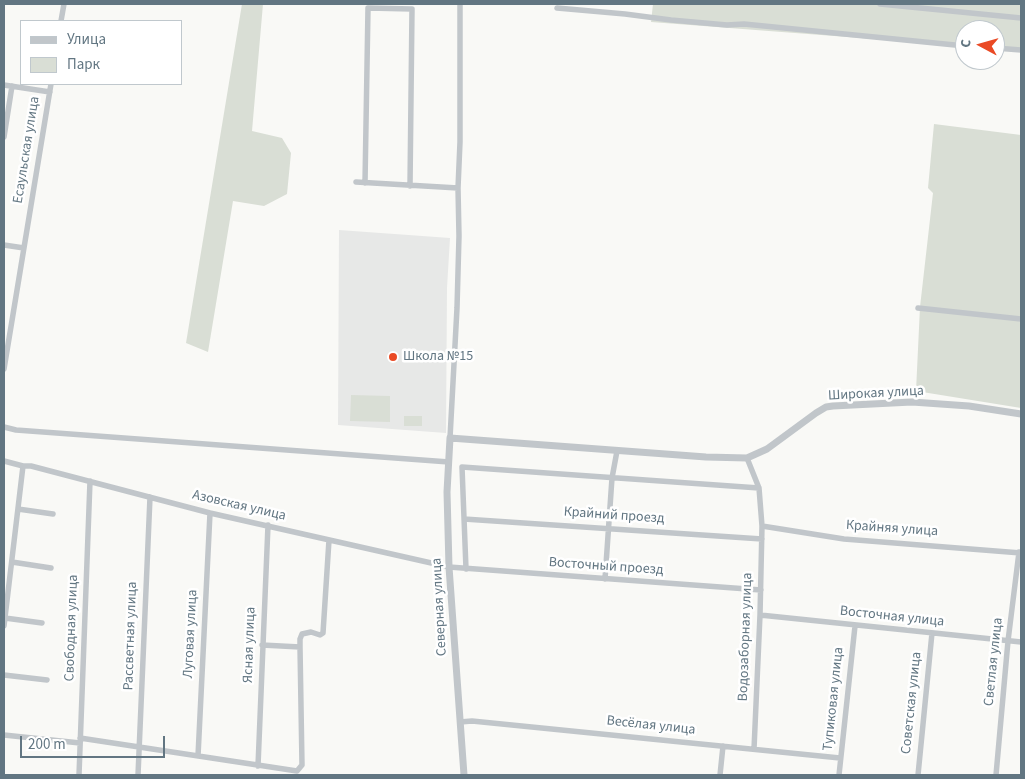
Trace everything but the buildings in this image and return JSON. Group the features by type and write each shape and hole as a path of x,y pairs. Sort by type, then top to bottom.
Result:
{"street":[{"path":"61,20 64,4"},
{"path":"460,4 459,236 450,438 706,457 747,458 760,488 462,467 466,569"},
{"path":"880,4 1021,18"},
{"path":"365,183 368,8 412,9 410,186"},
{"path":"557,8 955,45"},
{"path":"1005,49 1021,50"},
{"path":"4,85 50,92"},
{"name":"Есаульская улица","path":"4,369 51,85"},
{"path":"4,137 12,86"},
{"path":"356,182 458,188"},
{"path":"4,245 24,248"},
{"path":"918,308 1021,319"},
{"name":"Широкая улица","path":"747,458 767,449 826,407 912,402 969,406 1021,414"},
{"path":"4,427 16,430 448,462"},
{"name":"Северная улица","path":"450,438 447,492 449,567 464,775"},
{"path":"605,579 612,478 617,451"},
{"name":"Азовская улица","path":"4,461 31,466 210,513 449,567"},
{"path":"4,626 23,466"},
{"name":"Свободная улица","path":"79,775 90,481"},
{"name":"Водозаборная улица","path":"754,749 761,590 762,526 760,488"},
{"name":"Рассветная улица","path":"138,775 150,497"},
{"path":"18,509 53,514"},
{"name":"Луговая улица","path":"198,756 210,513"},
{"name":"Крайний проезд","path":"464,519 762,539"},
{"name":"Ясная улица","path":"258,766 268,525"},
{"name":"Крайняя улица","path":"762,526 844,539 1020,552"},
{"path":"4,735 80,740 140,747 297,771 302,765 300,639 302,634 311,632 320,635 324,629 329,540"},
{"name":"Светлая улица","path":"996,775 1008,641 1020,552"},
{"path":"12,562 51,568"},
{"name":"Восточный проезд","path":"449,567 761,590"},
{"name":"Восточная улица","path":"760,616 1021,642"},
{"path":"5,618 42,623"},
{"name":"Тупиковая улица","path":"839,775 855,626"},
{"name":"Советская улица","path":"918,775 932,633"},
{"path":"262,645 300,647"},
{"path":"4,675 47,680"},
{"name":"Весёлая улица","path":"460,722 472,721 840,758"},
{"path":"720,775 723,746"}],"shaded area":[{"name":"Школа №15","path":"339,230 450,238 447,288 446,433 338,425"}],"green space":[{"path":"242,4 263,4 252,131 282,138 291,153 287,194 264,206 233,201 208,352 186,343"},
{"path":"653,4 1021,4 1021,51 1005,50 1005,20 955,20 955,45 651,22"},
{"path":"934,124 1021,135 1021,408 916,391 920,307 933,193 928,188"},
{"path":"351,395 390,396 390,422 350,421"},
{"path":"404,416 422,416 422,426 404,426"}],"place":[{"name":"Школа №15","path":"393,357"}]}
